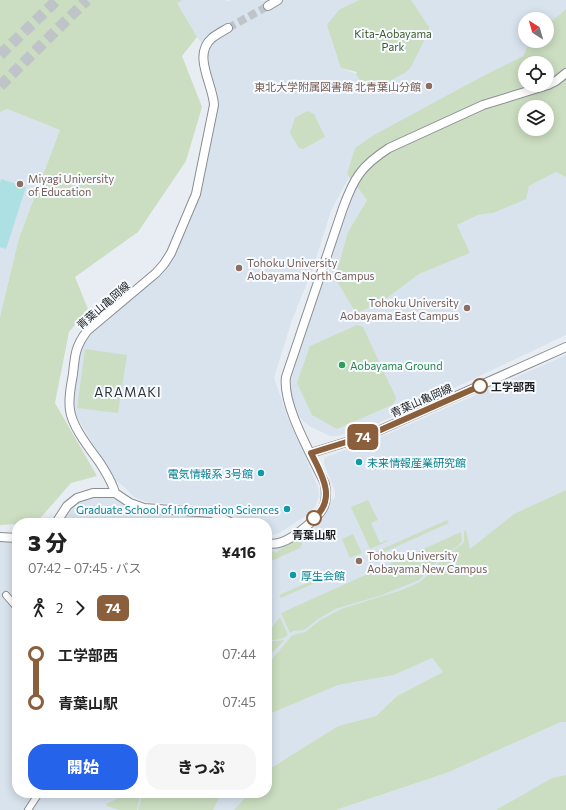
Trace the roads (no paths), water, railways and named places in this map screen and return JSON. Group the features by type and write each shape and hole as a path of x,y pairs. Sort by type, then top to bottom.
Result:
{"street":[{"path":"268,6 278,0"},
{"name":"青葉山亀岡線","path":"114,493 112,483 83,438 70,412 70,391 76,351 79,342 87,331 156,274 171,253 196,194 214,105 214,96 203,62 205,46 211,39 228,28"},
{"path":"272,543 275,544 287,540 319,515 324,507 326,493 325,484 289,403 286,392 286,377 343,208 358,174 375,157 388,148 483,105 548,86 566,73"},
{"name":"青葉山亀岡線","path":"311,453 369,435 566,347"},
{"path":"60,518 68,506 77,498 94,493 114,493 136,506 162,510 212,513 222,518"},
{"path":"0,537 12,538"},
{"path":"6,595 12,602"},
{"path":"28,810 36,798"}],"water":[{"path":"1,179 26,187 6,249 0,247"}],"tunnel":[{"path":"0,55 57,0"},
{"path":"0,86 87,0"},
{"path":"228,28 268,6"}],"place":[{"name":"東北大学附属図書館 北青葉山分館","path":"429,86"},
{"name":"Miyagi University of Education","path":"20,184"},
{"name":"Tohoku University Aobayama North Campus","path":"239,268"},
{"name":"Tohoku University Aobayama East Campus","path":"467,308"},
{"name":"Aobayama Ground","path":"342,365"},
{"name":"工学部西","path":"480,386"},
{"name":"未来情報産業研究館","path":"359,462"},
{"name":"電気情報系 3号館","path":"261,473"},
{"name":"Graduate School of Information Sciences","path":"287,509"},
{"name":"青葉山駅","path":"314,518"},
{"name":"Tohoku University Aobayama New Campus","path":"359,561"},
{"name":"厚生会館","path":"293,575"}],"district":[{"name":"ARAMAKI","path":"128,392"}],"park label":[{"name":"Kita-Aobayama Park","path":"393,39"}]}
